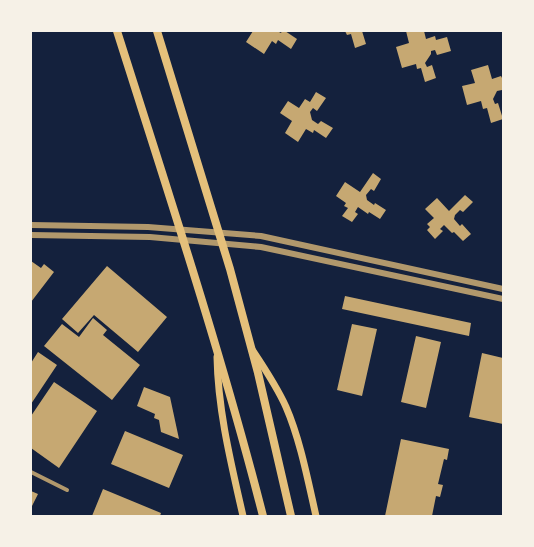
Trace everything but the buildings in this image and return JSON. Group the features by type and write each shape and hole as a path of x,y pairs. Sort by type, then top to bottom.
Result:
{"main road":[{"path":"117,31 184,240 217,349 246,449 263,516"},
{"path":"157,31 219,233 252,349 291,516"},
{"path":"217,349 220,405 243,516"},
{"path":"252,349 272,379 286,407 304,464 316,516"}],"street":[{"path":"31,225 148,227 261,236 503,289"},
{"path":"31,235 150,237 261,247 503,299"},
{"path":"31,472 67,490"}]}
